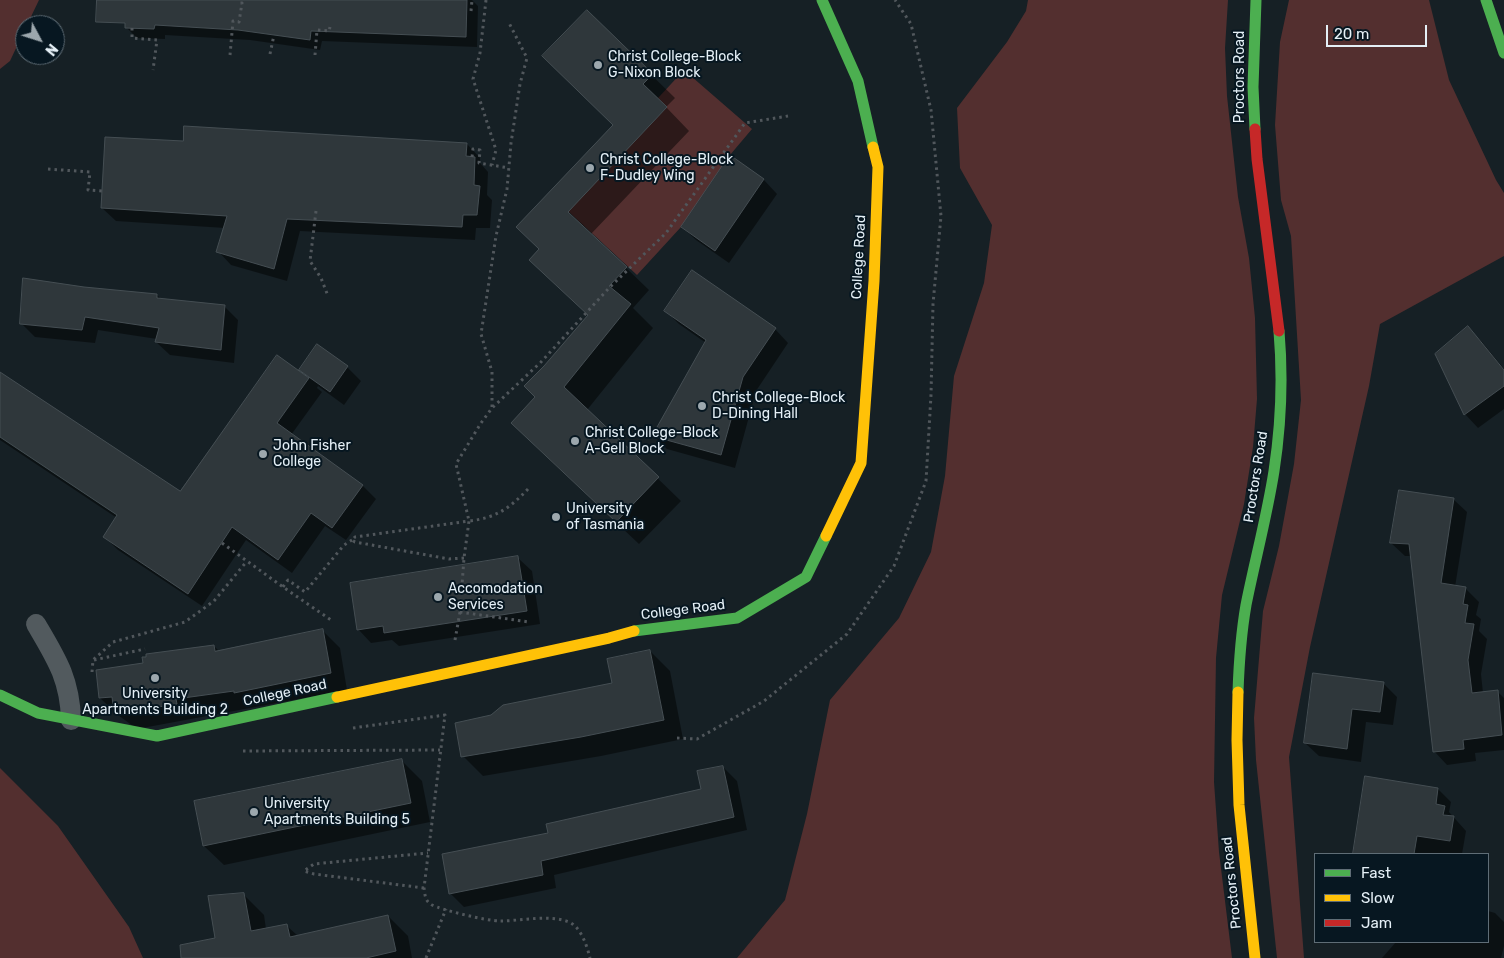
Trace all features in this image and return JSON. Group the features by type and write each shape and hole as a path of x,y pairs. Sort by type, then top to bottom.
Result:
{"main road":[{"name":"College Road","path":"0,695 38,713 157,736 609,638 631,631 738,618 806,577 861,463 876,246 878,167 858,81 822,0"},
{"name":"Proctors Road","path":"1256,0 1253,87 1257,159 1278,315 1282,367 1280,416 1274,472 1246,607 1239,669 1237,740 1239,805 1256,958"},
{"path":"1486,0 1504,53"}],"lane":[{"path":"36,624 62,670 70,702 70,720"}],"path":[{"path":"471,11 472,0"},
{"path":"486,0 480,53 473,79 496,150 492,165"},
{"path":"230,55 233,21 239,22 242,3 239,3"},
{"path":"492,408 492,372 481,334 496,236 507,189 520,84 527,58 508,21"},
{"path":"315,55 317,30 329,31 330,26"},
{"path":"132,28 132,38 157,40 153,70"},
{"path":"270,54 274,35"},
{"path":"455,642 460,612 469,521 456,464 492,408 541,362 610,287 666,233 745,123 788,116"},
{"path":"472,157 473,149 480,150 479,163 509,168"},
{"path":"48,169 90,172 88,190 102,192"},
{"path":"316,211 310,261 321,278 328,296"},
{"path":"283,587 288,580 306,592 344,545 355,537 486,519 500,513 528,490"},
{"path":"352,540 449,559 464,558"},
{"path":"222,543 331,620"},
{"path":"145,649 93,660 113,642 185,622 214,601 247,561"},
{"path":"460,612 508,619"},
{"path":"349,729 445,715 424,888 425,897 431,904 497,921 549,919 571,923 585,940 590,958"},
{"path":"243,744 243,751 440,750"},
{"path":"424,888 314,874 304,871 314,864 428,853"},
{"path":"426,958 446,909"}],"shaded area":[{"path":"0,0 39,0 32,15 15,15 15,50 10,61 0,69"},
{"path":"1028,0 1228,0 1225,48 1227,96 1238,197 1249,258 1255,318 1257,399 1253,447 1244,504 1222,595 1216,658 1214,782 1219,852 1232,958 737,958 785,900 807,814 830,700 899,618 931,552 945,476 954,376 984,283 992,225 960,168 957,108 1007,42 1026,11"},
{"path":"1289,0 1429,0 1449,80 1496,180 1504,193 1504,256 1380,324 1369,386 1310,647 1289,757 1304,958 1277,958 1256,760 1254,718 1263,611 1279,546 1294,464 1301,400 1291,236 1281,200 1275,125 1280,42"},
{"path":"684,70 752,129 730,155 681,227 637,275 568,211 667,107 658,98"},
{"path":"0,768 58,826 129,927 143,958 0,958"}],"building":[{"path":"97,0 467,0 466,37 311,31 310,40 238,30 155,25 154,29 125,28 125,23 96,22"},
{"path":"587,10 653,74 643,84 667,107 568,212 627,267 609,286 631,304 564,387 659,477 616,522 511,423 535,397 524,386 588,315 529,260 539,249 516,227 613,125 542,56"},
{"path":"184,126 467,143 466,156 475,157 474,185 480,186 477,215 463,215 462,227 287,219 274,269 216,252 227,216 101,208 105,137 183,141"},
{"path":"730,155 764,179 715,251 681,227"},
{"path":"692,270 776,328 743,377 721,455 652,436 706,340 664,311"},
{"path":"23,278 84,287 157,294 157,298 225,305 221,350 155,342 159,328 85,317 82,330 20,324"},
{"path":"1468,326 1504,370 1504,386 1464,415 1435,354"},
{"path":"317,344 348,366 330,392 299,370"},
{"path":"277,355 309,378 277,423 363,485 332,528 311,513 278,560 232,527 188,594 103,537 117,515 0,437 0,372 180,491"},
{"path":"1399,490 1454,498 1441,583 1466,587 1463,604 1468,605 1465,623 1474,624 1468,660 1472,693 1498,690 1502,735 1463,740 1464,749 1433,752 1409,544 1390,543"},
{"name":"Accomodation Services","path":"518,556 527,611 384,633 383,626 357,630 350,583"},
{"path":"323,629 331,673 234,693 234,691 176,699 177,704 119,713 114,712 112,697 99,698 96,670 143,663 142,657 146,657 146,654 214,645 215,651"},
{"path":"650,650 664,720 581,737 461,757 455,723 491,715 503,705 612,683 607,659"},
{"path":"1313,673 1384,682 1380,712 1352,709 1347,749 1304,743"},
{"path":"402,759 411,803 203,846 194,801"},
{"path":"723,766 734,817 541,861 543,875 449,894 442,854 548,833 546,824 701,789 697,771"},
{"path":"1365,776 1438,788 1436,804 1445,806 1443,815 1454,816 1450,841 1417,836 1414,853 1353,853"},
{"path":"244,893 251,931 287,924 290,937 388,915 396,951 366,958 181,958 180,945 215,938 208,896"}],"traffic: fast":[{"path":"822,0 858,81 873,147"},
{"path":"1255,129 1253,87 1256,0"},
{"path":"1486,0 1504,53"},
{"path":"1238,692 1240,648 1246,605 1268,505 1280,419 1279,331"},
{"path":"634,631 737,618 806,577 826,536"},
{"path":"0,695 38,713 157,736 337,697"}],"traffic: slow":[{"path":"826,536 861,463 874,281 878,167 873,147"},
{"path":"337,697 634,631"},
{"path":"1238,692 1239,805 1255,958"}],"traffic: jam":[{"path":"1255,129 1257,159 1279,331"}],"place":[{"name":"Christ College-Block G-Nixon Block","path":"598,65"},
{"name":"Christ College-Block F-Dudley Wing","path":"590,168"},
{"name":"Christ College-Block D-Dining Hall","path":"702,406"},
{"name":"Christ College-Block A-Gell Block","path":"575,441"},
{"name":"John Fisher College","path":"263,454"},
{"name":"University of Tasmania","path":"556,517"},
{"name":"Accomodation Services","path":"438,597"},
{"name":"University Apartments Building 2","path":"155,678"},
{"name":"University Apartments Building 5","path":"254,812"}]}
